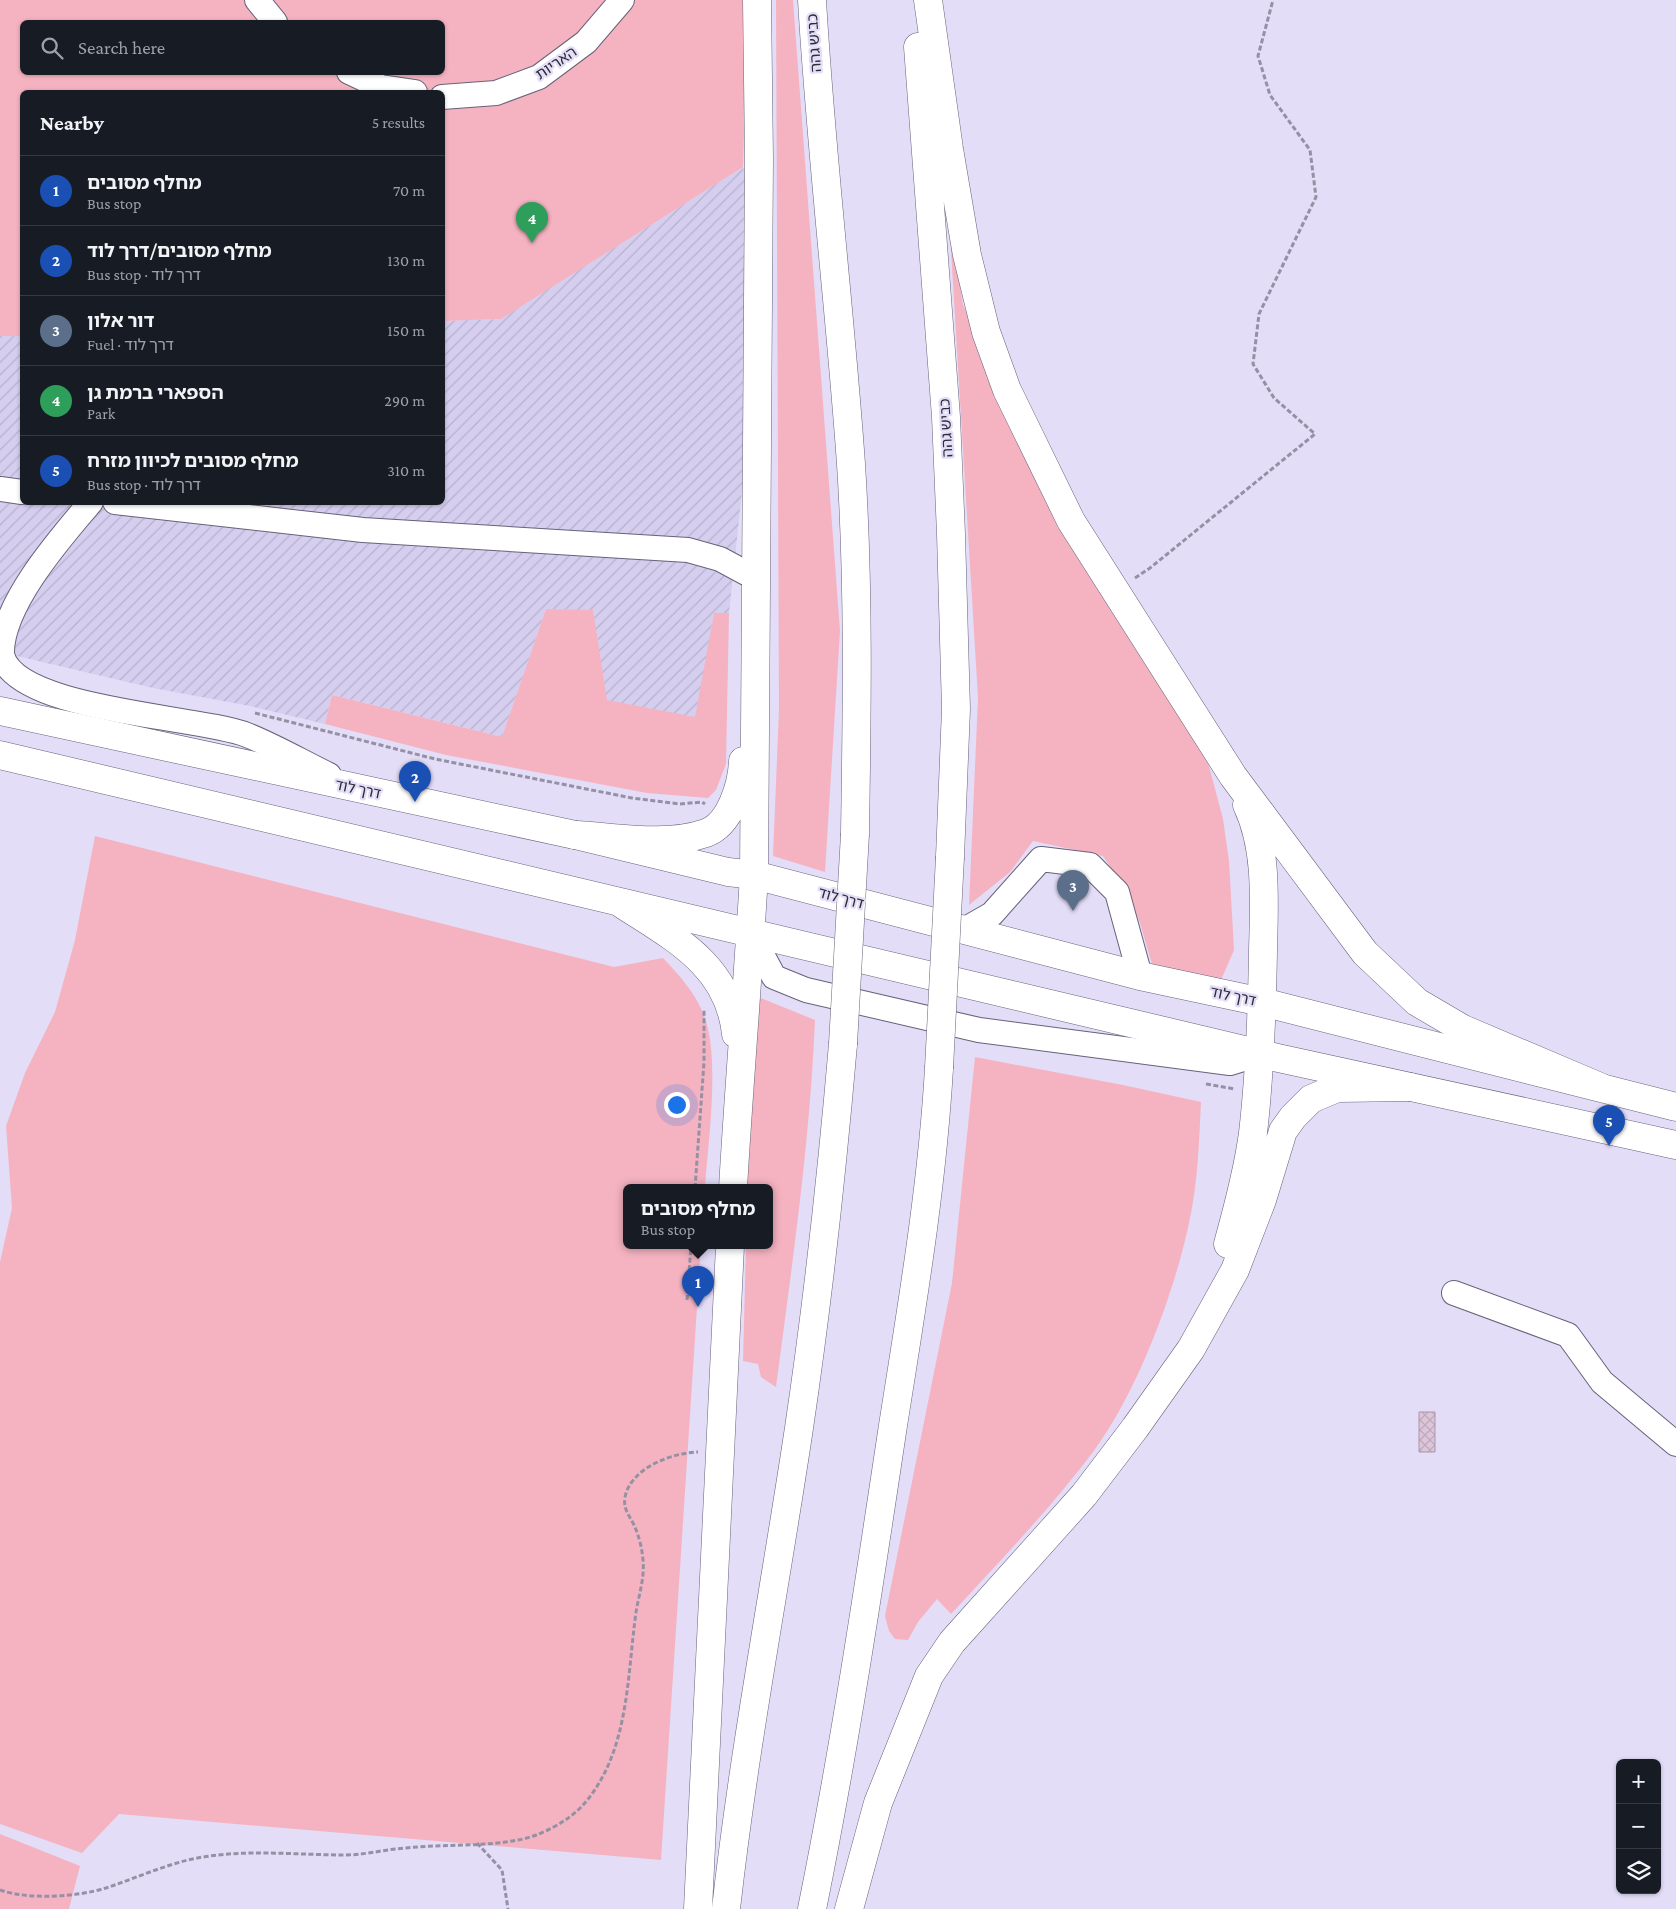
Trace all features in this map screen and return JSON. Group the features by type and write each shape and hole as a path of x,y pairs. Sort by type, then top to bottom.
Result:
{"main road":[{"path":"733,1184 754,875 759,158 756,0"},
{"name":"כביש גהה","path":"726,1909 759,1666 798,1430 816,1304 843,1044 855,834 858,706 851,465 817,88 812,0"},
{"name":"כביש גהה","path":"812,1909 851,1696 914,1294 935,1123 950,857 956,710 946,417 915,0"},
{"path":"928,0 965,246 986,332 1007,390 1067,512 1233,776 1365,953 1417,1002 1463,1029 1600,1087"},
{"path":"575,835 668,840 707,832 722,821 734,801 743,772 746,573 757,460"},
{"name":"דרך לוד","path":"0,711 575,835 728,872 754,875 1140,976 1262,1002 1676,1107"},
{"path":"0,755 1259,1054 1676,1145"},
{"path":"1190,1349 1228,1244 1241,1196 1253,1133 1259,1054 1264,908 1261,852 1249,809 1233,776"},
{"path":"622,904 692,950 715,975 728,999 735,1019 740,1063"},
{"path":"849,1909 878,1803 929,1676 952,1642 1084,1495 1136,1428 1190,1349 1235,1270 1262,1200 1283,1131 1293,1117 1311,1099 1338,1088 1410,1087"},
{"path":"698,1909 730,1249"}],"lane":[{"path":"257,0 273,20"},
{"name":"האריות","path":"445,97 496,93 539,77 586,42 622,0"},
{"path":"355,75 381,87 401,90"},
{"path":"0,489 20,492"},
{"path":"89,505 29,575 8,612 1,640 2,656 6,664 38,688 77,702 246,735 358,789"},
{"path":"142,505 363,530 688,550 720,559 746,573"},
{"path":"964,930 992,914 1041,859 1090,865 1117,892 1140,976"},
{"path":"751,934 774,978 806,990 978,1030 1230,1063 1259,1054"},
{"path":"1454,1293 1568,1335 1602,1382 1676,1444"}],"path":[{"path":"1116,590 1150,568 1315,434 1274,398 1253,364 1259,314 1316,197 1310,150 1270,95 1258,56 1273,0"},
{"path":"695,1184 704,1062 704,1003"},
{"path":"687,1300 691,1249"},
{"path":"0,1890 46,1897 102,1889 188,1860 230,1854 349,1855 406,1848 519,1840 556,1826 584,1804 606,1770 618,1742 628,1691 636,1610 643,1584 641,1544 635,1527 625,1509 626,1495 633,1481 647,1467 684,1452 720,1451"},
{"path":"477,1843 502,1870 508,1909"}],"shaded area":[{"path":"0,0 748,0 743,167 501,319 445,321 445,90 20,90 20,336 0,336"},
{"path":"776,0 793,0 840,631 825,872 773,856 779,710"},
{"path":"743,167 752,203 752,342 743,482 729,613 714,613 696,718 606,700 593,611 546,609 502,737 332,695 325,724 250,706 153,688 0,652 0,336 20,336 20,505 445,505 445,321 500,319"},
{"path":"949,217 963,305 1002,389 1064,536 1172,699 1209,766 1223,819 1229,861 1234,950 1221,980 1152,964 1140,923 1128,893 1103,856 1033,841 1010,872 969,905 978,698"},
{"path":"546,609 593,610 607,700 695,717 714,613 729,613 726,764 716,790 708,798 647,793 446,755 325,724 332,695 502,737"},
{"path":"95,836 614,967 663,958 686,984 695,998 703,1013 711,1051 712,1099 705,1184 623,1184 623,1249 701,1249 661,1860 119,1814 82,1853 0,1824 0,1262 12,1208 6,1126 25,1073 55,1012 75,940"},
{"path":"758,997 815,1020 805,1158 776,1387 761,1377 758,1364 743,1361 746,1249 773,1249 773,1184 747,1184 750,1059"},
{"path":"975,1057 1201,1102 1198,1162 1194,1193 1189,1223 1174,1280 1152,1342 1124,1401 1093,1452 1060,1494 951,1614 937,1599 918,1622 908,1640 895,1639 889,1631 885,1616 952,1283"},
{"path":"0,1834 80,1866 69,1909 0,1909"}],"building":[{"path":"1419,1412 1435,1412 1435,1452 1419,1452"}],"place":[{"name":"הספארי ברמת גן","path":"532,243"},
{"name":"מחלף מסובים/דרך לוד","path":"415,802"},
{"name":"דור אלון","path":"1073,911"},
{"name":"מחלף מסובים לכיוון מזרח","path":"1609,1146"},
{"name":"מחלף מסובים","path":"698,1307"}]}
